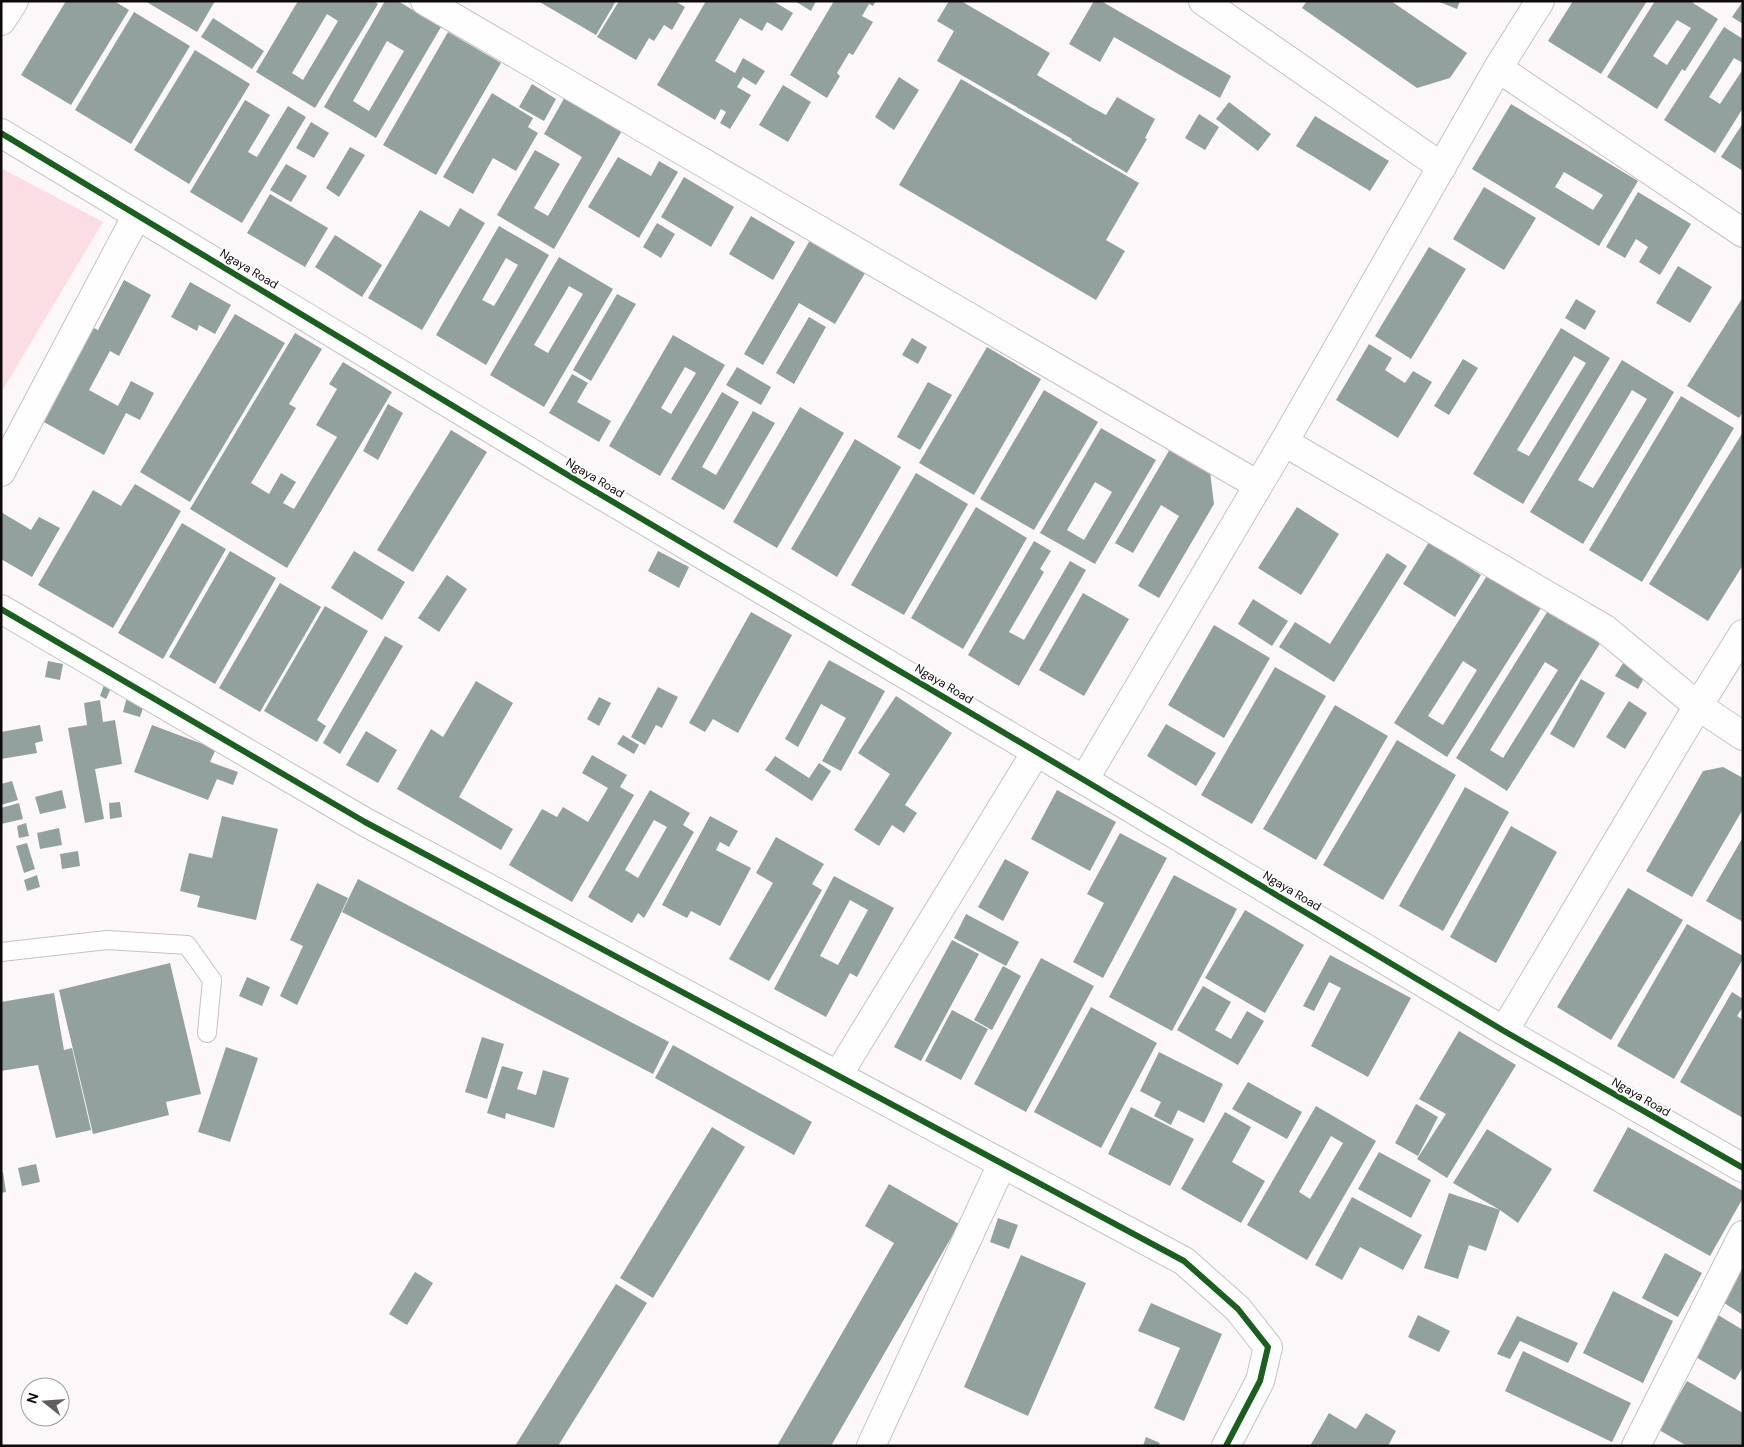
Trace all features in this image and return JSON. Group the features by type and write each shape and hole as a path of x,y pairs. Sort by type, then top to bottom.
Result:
{"street":[{"path":"1,21 14,1"},
{"path":"425,1 1258,485"},
{"path":"1203,1 1442,167"},
{"path":"1084,780 1284,442 1498,68 1540,1"},
{"path":"1498,68 1743,233"},
{"name":"Ngaya Road","path":"1,133 576,480 1504,1031 1743,1168"},
{"path":"1,472 137,215"},
{"path":"1284,442 1605,629 1698,706 1743,736"},
{"path":"1,609 365,822 1184,1261 1238,1309 1268,1347 1260,1381 1226,1446"},
{"path":"1504,1031 1743,634"},
{"path":"838,1074 1036,752"},
{"path":"871,1446 1002,1164"},
{"path":"1636,1446 1743,1235"}],"lane":[{"path":"1,952 107,940 187,945 212,980 207,1033"}],"shaded area":[{"path":"1,168 103,222 1,393"}],"building":[{"path":"66,1 114,1 129,10 71,105 21,75"},
{"path":"145,1 215,1 197,32"},
{"path":"298,1 374,1 378,4 315,108 256,72","holes":["327,14 338,21 303,80 292,73"]},
{"path":"385,1 398,1 441,27 376,138 324,107","holes":["387,41 404,51 369,111 353,101"]},
{"path":"538,1 616,1 596,35"},
{"path":"619,1 675,1 685,7 672,30 664,25 654,41 649,38 636,60 597,37"},
{"path":"706,1 773,1 793,13 782,31 767,22 762,31 740,18 715,61 735,73 743,58 765,71 756,85 743,77 737,87 751,95 730,129 720,123 726,112 721,109 715,120 657,85"},
{"path":"795,1 816,1 811,11"},
{"path":"834,1 876,1 873,6 869,4 862,16 873,22 853,55 849,53 837,73 840,76 827,98 790,75"},
{"path":"949,1 961,1 1050,53 1037,75 1091,107 1106,115 1117,97 1155,119 1145,138 1147,139 1127,173 937,61 954,31 937,21"},
{"path":"1094,1 1101,1 1231,76 1220,98 1114,37 1100,62 1069,44"},
{"path":"1307,1 1391,1 1467,53 1450,78 1417,88 1302,8"},
{"path":"1437,1 1460,1 1457,9"},
{"path":"1573,1 1647,1 1601,74 1548,41"},
{"path":"1655,1 1690,1 1718,19 1685,71 1682,69 1657,109 1607,77","holes":["1677,20 1691,28 1667,65 1653,56"]},
{"path":"1743,1 1743,24 1732,17"},
{"path":"134,12 190,46 131,144 75,110"},
{"path":"213,18 264,51 252,69 201,37"},
{"path":"1724,27 1743,39 1743,63 1734,58 1709,97 1720,104 1743,69 1743,108 1715,153 1664,120"},
{"path":"448,32 501,63 436,175 383,145"},
{"path":"195,50 250,84 189,184 134,150"},
{"path":"899,77 919,90 894,130 875,117"},
{"path":"961,79 1139,183 1106,240 1125,251 1096,300 899,185"},
{"path":"532,84 556,99 544,121 519,107"},
{"path":"783,85 811,102 788,142 759,125"},
{"path":"492,93 533,118 528,127 538,133 516,171 493,158 473,194 443,177"},
{"path":"566,95 623,129 554,249 497,215 535,150 560,164 534,208 548,216 582,157 544,134"},
{"path":"245,100 270,115 248,152 257,157 288,106 306,117 242,223 190,192"},
{"path":"1229,102 1271,134 1258,151 1216,119"},
{"path":"1511,104 1638,181 1599,246 1472,169","holes":["1564,172 1603,195 1593,210 1555,187"]},
{"path":"1199,114 1219,127 1205,150 1185,138"},
{"path":"1315,116 1389,161 1370,191 1296,146"},
{"path":"311,122 329,133 314,158 296,148"},
{"path":"1743,123 1743,171 1721,157"},
{"path":"350,147 365,155 339,197 326,188"},
{"path":"618,157 651,176 659,161 678,172 639,238 588,207"},
{"path":"286,164 307,176 291,202 270,190"},
{"path":"684,177 734,207 711,247 661,217"},
{"path":"1484,187 1536,218 1504,270 1453,239"},
{"path":"1638,192 1691,224 1660,275 1639,262 1648,247 1636,239 1625,258 1606,247"},
{"path":"270,194 328,228 305,267 247,233"},
{"path":"460,208 485,223 422,330 368,298 420,210 449,227"},
{"path":"751,216 795,242 773,280 729,254"},
{"path":"657,223 675,234 661,258 643,247"},
{"path":"499,226 549,255 486,365 436,335","holes":["506,258 518,265 494,306 482,300"]},
{"path":"335,235 382,265 362,297 315,267"},
{"path":"813,235 868,268 835,324 799,303 763,365 744,354"},
{"path":"1429,247 1466,269 1411,359 1375,336"},
{"path":"559,257 613,289 544,407 490,375","holes":["569,286 583,294 548,353 534,345"]},
{"path":"1678,266 1712,287 1690,323 1656,303"},
{"path":"124,280 151,295 119,356 110,351 89,390 118,406 131,381 154,393 140,420 126,413 104,455 42,421 92,327 98,330"},
{"path":"190,282 231,305 215,334 199,325 197,331 171,317"},
{"path":"617,294 636,304 591,381 573,370"},
{"path":"1743,297 1743,412 1739,418 1687,386"},
{"path":"1576,299 1596,311 1585,330 1565,318"},
{"path":"235,314 285,343 190,502 140,472"},
{"path":"809,317 826,327 794,384 776,373"},
{"path":"1561,328 1610,358 1523,504 1473,474","holes":["1574,356 1586,363 1529,456 1517,450"]},
{"path":"295,333 322,349 289,404 296,408 251,483 269,494 281,473 296,482 283,503 294,509 337,437 316,425 337,389 329,384 343,362 392,392 287,568 190,509"},
{"path":"673,335 725,365 660,476 609,446","holes":["685,367 696,373 671,414 661,408"]},
{"path":"912,338 927,347 918,364 902,355"},
{"path":"1369,344 1392,358 1385,370 1405,383 1413,371 1432,382 1398,438 1336,400"},
{"path":"987,347 1041,379 974,495 919,463"},
{"path":"1463,359 1478,368 1449,415 1434,406"},
{"path":"1622,360 1674,392 1583,544 1530,512","holes":["1632,390 1647,399 1593,488 1578,480"]},
{"path":"737,367 771,387 761,405 726,385"},
{"path":"572,374 588,383 577,402 611,421 599,442 549,413"},
{"path":"928,382 952,395 920,450 897,437"},
{"path":"1044,390 1098,422 1034,530 980,499"},
{"path":"722,392 739,402 702,467 716,475 753,411 775,423 724,510 671,479"},
{"path":"1681,396 1734,428 1642,582 1589,550"},
{"path":"388,404 403,413 378,460 363,451"},
{"path":"800,407 844,433 777,548 733,522"},
{"path":"1101,428 1156,460 1095,564 1040,533","holes":["1095,482 1112,492 1084,540 1067,530"]},
{"path":"451,430 487,452 413,572 377,550"},
{"path":"1743,432 1743,565 1708,621 1649,584"},
{"path":"855,439 901,467 837,577 791,549"},
{"path":"1170,449 1210,472 1214,504 1159,598 1138,586 1179,516 1161,505 1133,553 1115,543"},
{"path":"916,473 968,504 904,615 851,585"},
{"path":"135,484 181,511 113,628 38,585 93,490 121,506"},
{"path":"976,507 1027,538 963,649 911,618"},
{"path":"1297,507 1339,534 1301,595 1258,568"},
{"path":"1,512 31,530 39,517 60,528 32,577 1,559"},
{"path":"182,523 226,549 163,659 118,633"},
{"path":"1034,541 1051,551 1040,569 1044,572 1009,632 1024,640 1070,561 1086,570 1019,686 968,655"},
{"path":"1429,542 1481,575 1455,617 1403,584"},
{"path":"230,551 276,578 215,684 169,657"},
{"path":"354,551 405,582 382,620 331,588"},
{"path":"658,551 689,567 679,588 648,571"},
{"path":"1387,553 1407,566 1334,682 1279,647 1295,622 1330,644"},
{"path":"1490,571 1543,605 1447,757 1394,723","holes":["1463,661 1477,670 1443,725 1428,716"]},
{"path":"447,575 467,589 439,632 418,618"},
{"path":"280,583 321,607 260,712 219,688"},
{"path":"1083,593 1129,619 1084,696 1039,670"},
{"path":"1253,599 1288,621 1272,646 1238,624"},
{"path":"325,606 368,631 317,720 326,726 317,742 264,711"},
{"path":"1549,609 1601,642 1507,791 1456,758","holes":["1545,662 1558,670 1503,758 1490,750"]},
{"path":"751,612 792,635 738,733 713,719 705,732 689,723"},
{"path":"1214,625 1270,658 1224,738 1168,705"},
{"path":"385,636 403,646 340,754 323,743"},
{"path":"1627,657 1649,669 1638,689 1615,676"},
{"path":"829,660 885,691 841,771 822,761 846,718 821,704 798,747 785,739"},
{"path":"48,661 63,664 60,680 45,677"},
{"path":"1275,667 1326,696 1252,824 1201,795"},
{"path":"1581,679 1605,693 1574,748 1550,734"},
{"path":"476,681 513,703 459,797 513,829 501,850 397,789 431,729 443,737"},
{"path":"104,685 111,688 106,699 100,696"},
{"path":"658,687 678,697 662,728 656,725 645,745 631,737"},
{"path":"128,693 146,699 140,717 123,712"},
{"path":"896,696 952,733 905,805 917,813 904,833 892,825 879,846 854,830 890,774 858,753"},
{"path":"599,697 611,703 599,726 587,719"},
{"path":"100,700 103,722 115,720 122,764 95,769 104,819 85,823 68,728 87,725 84,703"},
{"path":"1629,701 1647,713 1625,749 1606,737"},
{"path":"1335,705 1388,736 1316,860 1263,829"},
{"path":"1166,724 1216,753 1196,786 1147,756"},
{"path":"40,725 43,741 35,743 37,753 1,759 1,732"},
{"path":"152,725 216,749 210,762 238,772 233,785 217,779 208,800 134,772"},
{"path":"366,731 397,750 378,783 346,765"},
{"path":"623,735 639,745 634,754 617,744"},
{"path":"1397,740 1456,775 1383,900 1323,865"},
{"path":"592,755 627,775 620,787 634,795 572,902 509,865 542,809 557,817 563,807 588,822 608,788 582,773"},
{"path":"775,756 809,778 819,763 831,771 812,801 765,770"},
{"path":"1723,767 1743,778 1743,809 1692,897 1646,871 1703,771"},
{"path":"12,781 18,800 1,805 1,784"},
{"path":"1465,787 1509,812 1443,931 1399,906"},
{"path":"62,790 66,808 40,814 35,797"},
{"path":"650,790 690,813 683,825 694,832 644,918 638,913 632,923 588,897","holes":["654,820 667,827 638,878 625,870"]},
{"path":"1057,790 1116,822 1090,871 1031,839"},
{"path":"120,802 122,817 110,819 109,803"},
{"path":"19,803 23,819 1,824 1,808"},
{"path":"222,816 278,829 256,920 197,907 200,896 180,891 189,853 212,858"},
{"path":"710,816 738,831 729,847 720,842 716,850 751,868 720,926 691,911 687,918 662,905"},
{"path":"26,823 29,836 19,838 17,826"},
{"path":"1511,826 1557,852 1496,963 1450,937"},
{"path":"59,828 62,845 40,849 37,833"},
{"path":"1120,833 1167,858 1103,978 1073,962 1104,903 1087,894"},
{"path":"776,837 824,864 812,884 822,890 769,981 729,959 773,883 756,873"},
{"path":"1743,837 1743,922 1706,901"},
{"path":"27,843 35,869 24,873 16,846"},
{"path":"78,851 80,866 62,869 60,854"},
{"path":"1005,859 1029,872 1003,921 978,907"},
{"path":"37,875 40,887 27,891 24,880"},
{"path":"1174,875 1237,909 1172,1031 1109,997"},
{"path":"834,876 894,908 857,977 850,973 826,1017 774,989","holes":["850,900 868,910 838,965 820,956"]},
{"path":"358,879 669,1042 653,1074 342,912"},
{"path":"317,883 348,898 297,1005 280,996 303,946 290,940"},
{"path":"1628,888 1683,920 1611,1040 1557,1007"},
{"path":"1245,910 1304,945 1265,1013 1205,978"},
{"path":"966,914 1019,942 1006,966 954,938"},
{"path":"1687,924 1743,956 1743,959 1674,1079 1617,1046"},
{"path":"952,940 979,954 921,1061 894,1047"},
{"path":"1330,955 1411,998 1368,1077 1311,1046 1341,988 1329,982 1314,1011 1303,1006"},
{"path":"1041,958 1094,986 1026,1112 974,1084"},
{"path":"170,963 201,1094 166,1102 169,1115 93,1134 59,990"},
{"path":"1003,966 1021,976 992,1030 974,1020"},
{"path":"247,977 270,987 262,1006 239,996"},
{"path":"1203,986 1231,1002 1215,1030 1231,1039 1247,1011 1264,1021 1238,1065 1177,1030"},
{"path":"1732,992 1743,999 1743,1007 1737,1016 1743,1020 1743,1118 1680,1082"},
{"path":"54,993 64,1050 72,1048 91,1130 56,1138 38,1065 1,1071 1,1002"},
{"path":"1091,1007 1157,1043 1101,1148 1034,1112"},
{"path":"952,1010 988,1029 961,1080 925,1061"},
{"path":"1459,1031 1516,1065 1447,1178 1417,1159 1446,1114 1419,1099"},
{"path":"482,1037 504,1044 487,1099 465,1092"},
{"path":"673,1045 812,1122 794,1155 655,1078"},
{"path":"226,1047 258,1058 230,1142 198,1132"},
{"path":"1159,1052 1223,1084 1204,1123 1178,1110 1171,1125 1154,1116 1161,1102 1140,1091"},
{"path":"502,1066 523,1072 517,1089 536,1095 543,1070 569,1078 554,1128 506,1113 505,1119 487,1113"},
{"path":"1248,1082 1302,1112 1287,1139 1232,1109"},
{"path":"1416,1104 1438,1117 1418,1156 1395,1143"},
{"path":"1316,1106 1376,1141 1307,1260 1247,1225","holes":["1331,1136 1343,1143 1310,1199 1299,1192"]},
{"path":"1131,1107 1194,1139 1170,1186 1108,1154"},
{"path":"1225,1112 1251,1127 1232,1162 1265,1181 1241,1223 1181,1189"},
{"path":"712,1127 745,1147 653,1298 620,1278"},
{"path":"1628,1127 1743,1191 1743,1198 1710,1256 1593,1191"},
{"path":"1487,1129 1552,1169 1518,1223 1500,1210 1453,1183"},
{"path":"1379,1152 1431,1180 1411,1218 1358,1189"},
{"path":"36,1164 40,1182 22,1186 18,1168"},
{"path":"1,1172 3,1172 6,1192 1,1193"},
{"path":"889,1184 959,1224 831,1446 777,1446 894,1243 865,1226"},
{"path":"1449,1193 1500,1210 1486,1251 1469,1245 1458,1279 1424,1268"},
{"path":"1352,1197 1422,1235 1403,1270 1360,1247 1342,1280 1315,1265"},
{"path":"998,1218 1018,1225 1009,1249 990,1242"},
{"path":"1665,1253 1702,1273 1678,1317 1642,1298"},
{"path":"1021,1255 1086,1283 1028,1416 964,1387"},
{"path":"1743,1267 1743,1315 1721,1301"},
{"path":"415,1272 433,1283 407,1325 389,1314"},
{"path":"616,1284 647,1303 558,1446 515,1446"},
{"path":"1613,1291 1673,1321 1643,1383 1583,1353"},
{"path":"1151,1303 1222,1334 1184,1421 1154,1408 1180,1348 1138,1331"},
{"path":"1418,1315 1450,1331 1439,1352 1408,1337"},
{"path":"1718,1315 1743,1330 1743,1367 1735,1380 1694,1356"},
{"path":"1517,1316 1578,1343 1568,1363 1520,1341 1510,1359 1497,1354"},
{"path":"1523,1351 1631,1403 1612,1442 1505,1391"},
{"path":"1687,1381 1743,1413 1743,1446 1687,1446 1659,1430"},
{"path":"1329,1413 1356,1429 1366,1413 1396,1431 1388,1446 1310,1446"},
{"path":"1146,1437 1160,1443 1158,1446 1143,1446"}],"cycle path":[{"path":"1,133 576,480 1504,1031 1743,1168"},
{"path":"1,609 365,822 1184,1261 1238,1309 1268,1347 1260,1381 1226,1446"}]}
